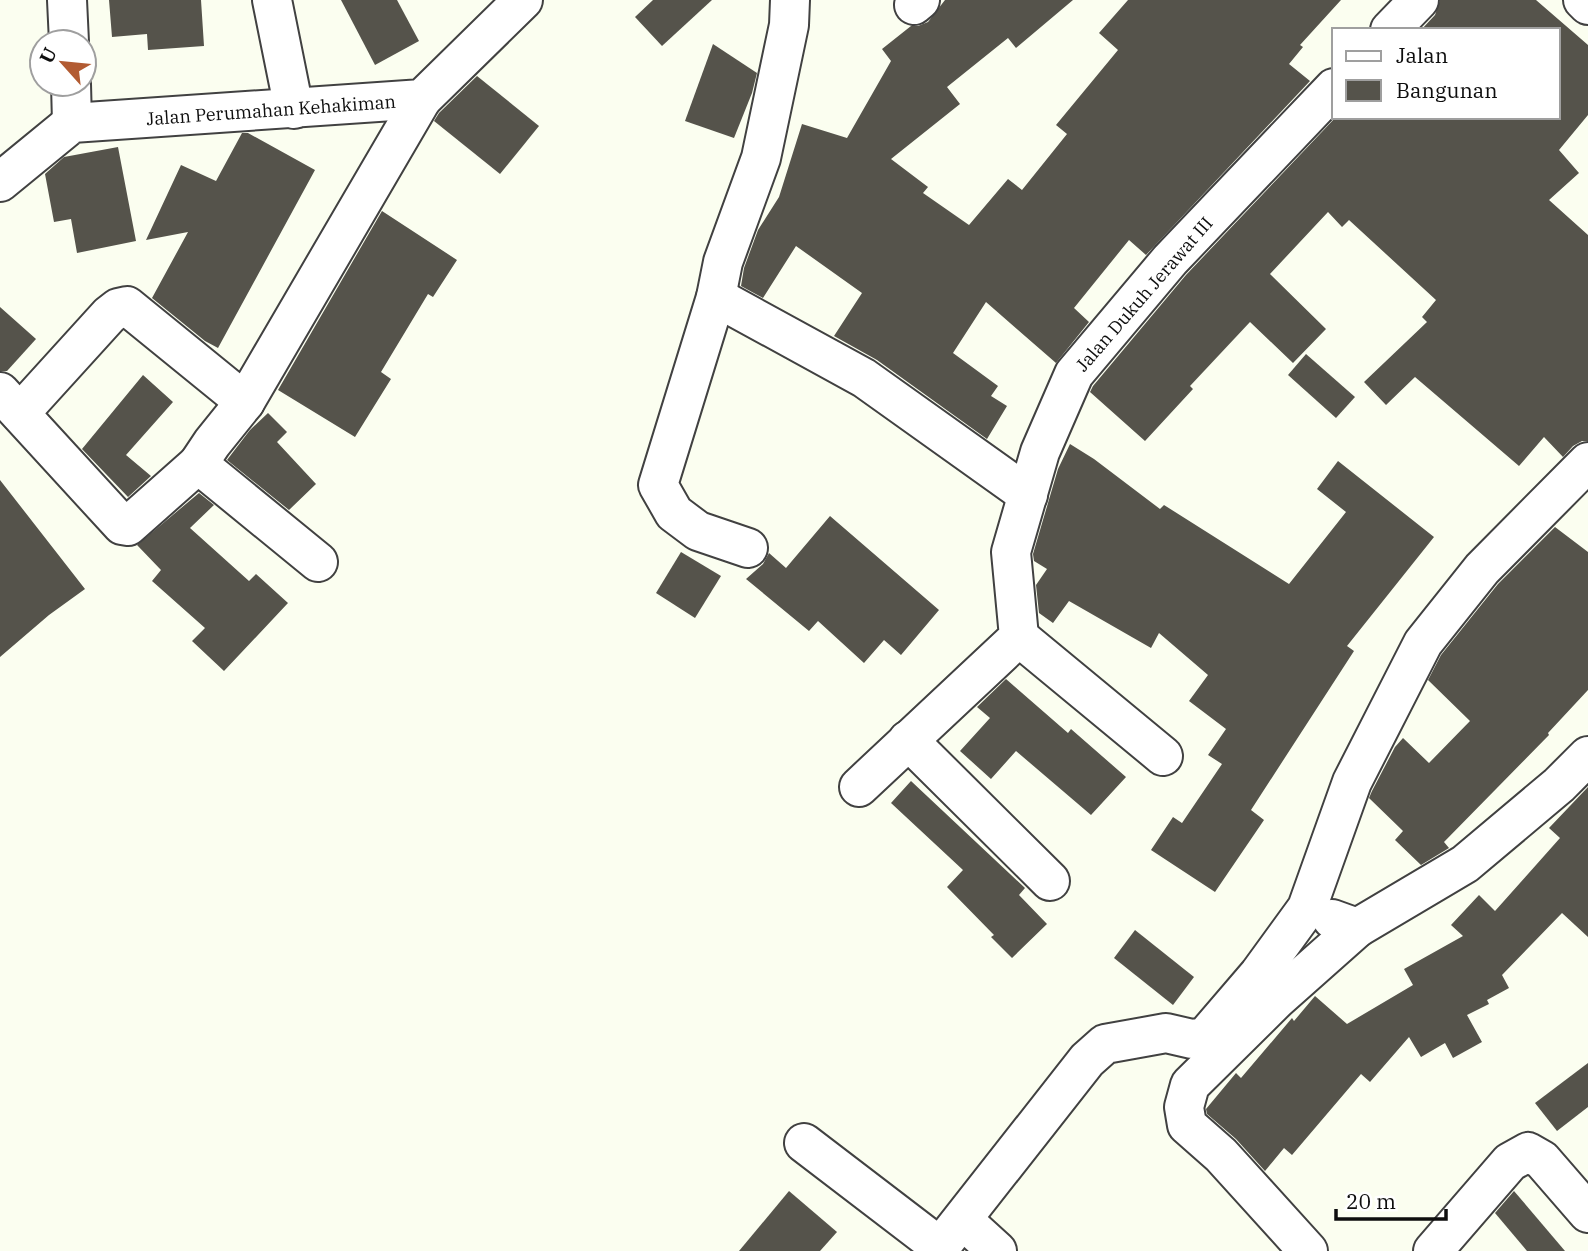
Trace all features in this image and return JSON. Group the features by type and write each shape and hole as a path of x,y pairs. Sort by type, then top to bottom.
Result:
{"street":[{"path":"67,0 68,28"},
{"path":"272,0 294,109"},
{"name":"Jalan Perumahan Kehakiman","path":"72,123 422,99 523,0"},
{"path":"748,548 698,531 674,513 658,485 716,298 723,262 761,158 789,24 790,0"},
{"path":"1393,28 1419,0"},
{"path":"1583,0 1588,5"},
{"name":"Jalan Dukuh Jerawat III","path":"1019,637 1011,552 1040,452 1074,374 1170,260 1332,90"},
{"path":"0,182 72,123 71,98"},
{"path":"245,402 127,306 118,308 109,315 10,402 122,525 128,526 198,464 245,402 422,99"},
{"path":"716,298 864,378 1028,495"},
{"path":"1308,1251 1221,1155 1188,1125 1184,1107 1190,1085 1259,974 1307,908 1352,782 1423,643 1482,569 1588,462"},
{"path":"198,464 318,562"},
{"path":"859,787 1019,637 1163,756"},
{"path":"908,740 1050,881"},
{"path":"947,1240 1087,1060 1105,1044 1166,1034 1219,1040 1277,999 1357,929 1465,864 1559,785 1588,756"},
{"path":"1307,908 1357,929"},
{"path":"804,1143 947,1240 998,1251"},
{"path":"1433,1251 1510,1162 1528,1152 1542,1160 1588,1213"}],"building":[{"path":"109,0 201,0 204,46 148,50 147,34 112,37"},
{"path":"341,0 397,0 419,41 375,65"},
{"path":"653,0 712,0 662,46 635,17"},
{"path":"945,0 1073,0 1016,48 1008,38 947,87 960,104 891,159 928,187 923,193 969,225 1008,179 1022,190 1067,134 1056,125 1118,50 1099,33 1128,0 1341,0 1300,45 1303,47 1289,64 1310,81 1146,255 1129,240 1074,308 1089,322 1056,363 986,302 953,353 998,386 991,396 1007,406 987,439 877,360 834,336 862,293 796,246 763,298 741,286 744,268 758,230 779,197 802,124 847,138 891,61 882,49 911,26 928,22"},
{"path":"1440,0 1536,0 1588,45 1588,115 1559,150 1579,173 1549,200 1588,235 1588,441 1573,446 1563,457 1544,437 1519,466 1415,377 1386,405 1364,382 1427,322 1422,317 1436,300 1349,220 1342,227 1328,212 1270,274 1326,329 1293,363 1250,322 1190,386 1193,389 1145,441 1090,392 1093,386 1186,275 1334,119 1560,119 1560,28 1423,28 1435,15"},
{"path":"713,44 757,73 734,138 685,121"},
{"path":"477,76 539,126 500,174 434,121"},
{"path":"242,133 248,133 315,170 218,348 205,341 152,298 188,232 146,240 181,165 216,181"},
{"path":"118,147 136,241 77,253 71,219 54,222 45,174 64,157"},
{"path":"382,211 457,260 433,297 428,294 381,372 391,379 355,437 278,390"},
{"path":"0,307 36,339 7,371 0,371"},
{"path":"1306,354 1355,397 1336,418 1288,375"},
{"path":"143,375 173,402 126,455 151,476 128,497 82,449"},
{"path":"268,413 287,432 277,442 316,484 289,510 227,460 250,430"},
{"path":"1070,444 1160,509 1164,505 1289,584 1346,512 1317,489 1338,461 1434,537 1347,646 1354,651 1251,810 1264,820 1215,892 1151,850 1173,817 1182,823 1222,764 1208,755 1226,729 1189,701 1208,675 1159,633 1151,648 1069,601 1053,623 1039,613 1036,585 1047,569 1034,561 1033,554 1058,469"},
{"path":"0,480 85,589 49,615 0,657"},
{"path":"199,493 214,505 190,528 249,581 256,574 288,603 224,671 192,641 205,628 152,581 161,570 137,545"},
{"path":"830,516 939,610 901,655 884,640 864,663 818,621 809,631 746,579 763,564 769,553 786,568"},
{"path":"1555,527 1588,552 1588,690 1549,735 1444,842 1449,848 1421,865 1395,840 1403,831 1369,798 1395,747 1403,738 1429,763 1470,721 1428,680 1441,655 1498,584"},
{"path":"681,552 721,576 695,618 656,593"},
{"path":"1006,679 1068,733 1071,729 1126,777 1091,815 1016,751 991,779 960,751 990,718 977,707"},
{"path":"911,781 1025,888 1019,895 1047,924 1012,958 991,937 994,935 947,887 963,870 891,803"},
{"path":"1588,787 1588,937 1562,913 1502,975 1509,988 1487,1000 1489,1004 1467,1015 1482,1042 1453,1058 1445,1043 1421,1057 1409,1037 1370,1082 1361,1074 1292,1155 1284,1148 1265,1171 1236,1139 1207,1114 1206,1109 1236,1073 1241,1078 1292,1018 1294,1021 1315,996 1347,1024 1413,985 1404,969 1463,936 1451,925 1479,895 1495,911 1560,838 1549,828"},
{"path":"1135,930 1194,977 1173,1005 1114,958"},
{"path":"1588,1063 1588,1107 1557,1131 1535,1103"},
{"path":"789,1191 837,1232 820,1251 739,1251"},
{"path":"1514,1191 1565,1251 1527,1251 1495,1213"}]}
